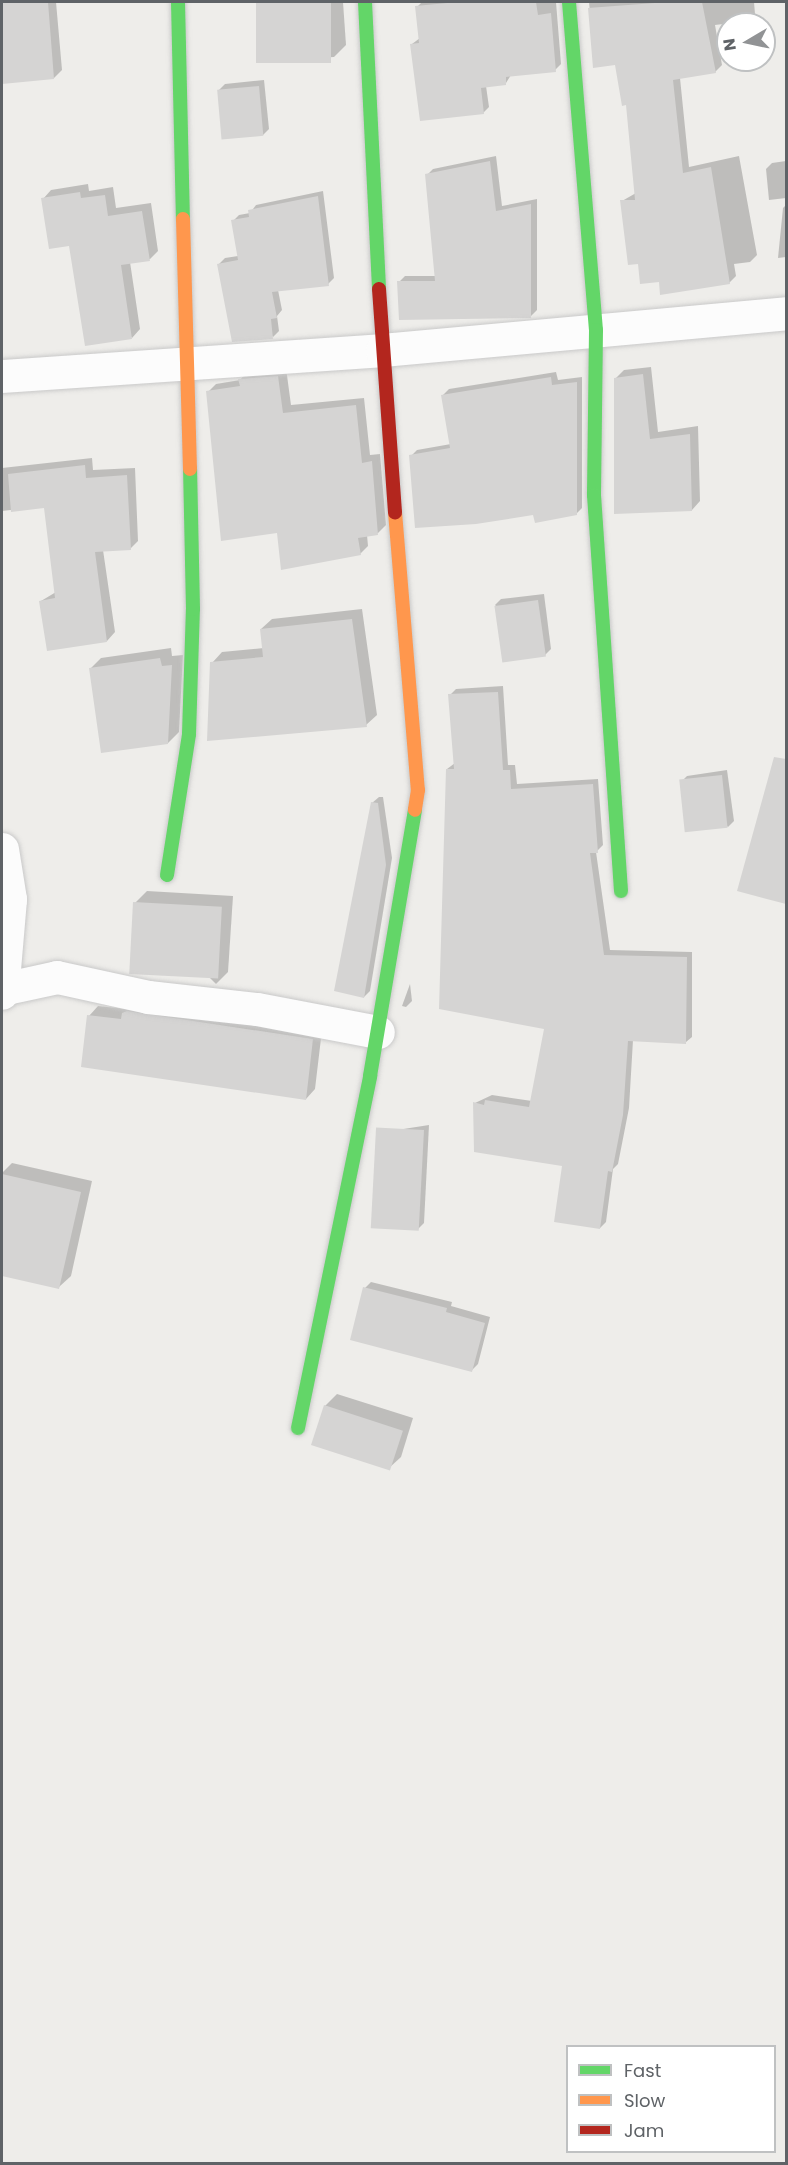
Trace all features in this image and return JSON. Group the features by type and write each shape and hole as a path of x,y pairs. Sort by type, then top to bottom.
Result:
{"street":[{"path":"167,875 189,734 193,609 178,2"},
{"path":"298,1428 378,1032 418,790 382,350 365,2"},
{"path":"568,2 596,330 594,495 621,891"},
{"path":"2,376 382,350 786,313"},
{"path":"2,849 10,899 2,991 57,977 148,997 257,1009 378,1032"}],"building":[{"path":"2,2 48,2 54,79 2,84"},
{"path":"256,2 331,2 331,63 256,63"},
{"path":"458,2 536,2 538,15 551,13 556,72 506,77 506,85 481,88 484,114 420,121 410,44 419,43 415,6"},
{"path":"702,2 716,73 673,80 683,173 711,167 730,284 660,295 659,282 640,284 638,264 628,265 620,200 635,200 626,105 622,106 615,65 593,68 588,8"},
{"path":"259,86 263,136 222,139 217,90"},
{"path":"490,161 496,211 531,204 531,318 399,320 397,281 435,281 425,174"},
{"path":"80,192 81,198 105,195 108,216 142,211 150,261 121,265 132,339 85,346 69,246 49,249 41,198"},
{"path":"318,196 329,286 272,292 277,318 271,319 273,339 232,342 217,264 238,260 231,220 249,217 248,210"},
{"path":"643,374 650,439 690,434 692,511 614,514 614,378"},
{"path":"278,376 283,413 356,405 362,463 372,461 378,535 358,538 361,555 281,570 277,533 221,541 206,391 240,386 238,379"},
{"path":"551,377 552,385 577,382 577,515 535,523 533,515 476,524 415,528 409,455 450,448 441,395"},
{"path":"85,465 86,478 127,475 131,550 95,552 107,642 47,651 39,601 55,598 44,508 11,512 8,474"},
{"path":"538,600 546,656 502,663 494,606"},
{"path":"352,619 367,727 207,741 210,662 263,657 260,629"},
{"path":"160,658 162,666 172,665 168,744 101,753 89,668"},
{"path":"498,692 503,770 510,770 511,789 593,784 598,853 590,853 604,955 687,957 686,1044 628,1041 623,1115 612,1172 608,1171 600,1229 554,1222 562,1166 474,1152 473,1102 484,1105 485,1100 529,1107 544,1029 439,1009 446,769 454,769 448,694"},
{"path":"774,757 786,759 786,904 737,891"},
{"path":"722,775 728,828 685,832 679,779"},
{"path":"371,802 378,803 386,865 364,998 334,991"},
{"path":"133,902 222,907 218,979 129,974"},
{"path":"127,1011 313,1039 306,1100 81,1067 87,1015 121,1019 122,1013"},
{"path":"376,1127 424,1130 419,1231 371,1228"},
{"path":"2,1174 81,1192 59,1289 2,1276"},
{"path":"363,1287 447,1308 446,1312 485,1323 472,1372 350,1340"},
{"path":"324,1405 403,1431 390,1471 311,1445"}],"traffic: fast":[{"path":"178,2 183,219"},
{"path":"365,2 379,289"},
{"path":"569,2 596,330 594,495 621,891"},
{"path":"167,875 189,734 193,609 190,469"},
{"path":"298,1428 370,1076 415,810"}],"traffic: slow":[{"path":"183,219 190,469"},
{"path":"395,512 418,790 415,810"}],"traffic: jam":[{"path":"379,289 395,512"}]}
